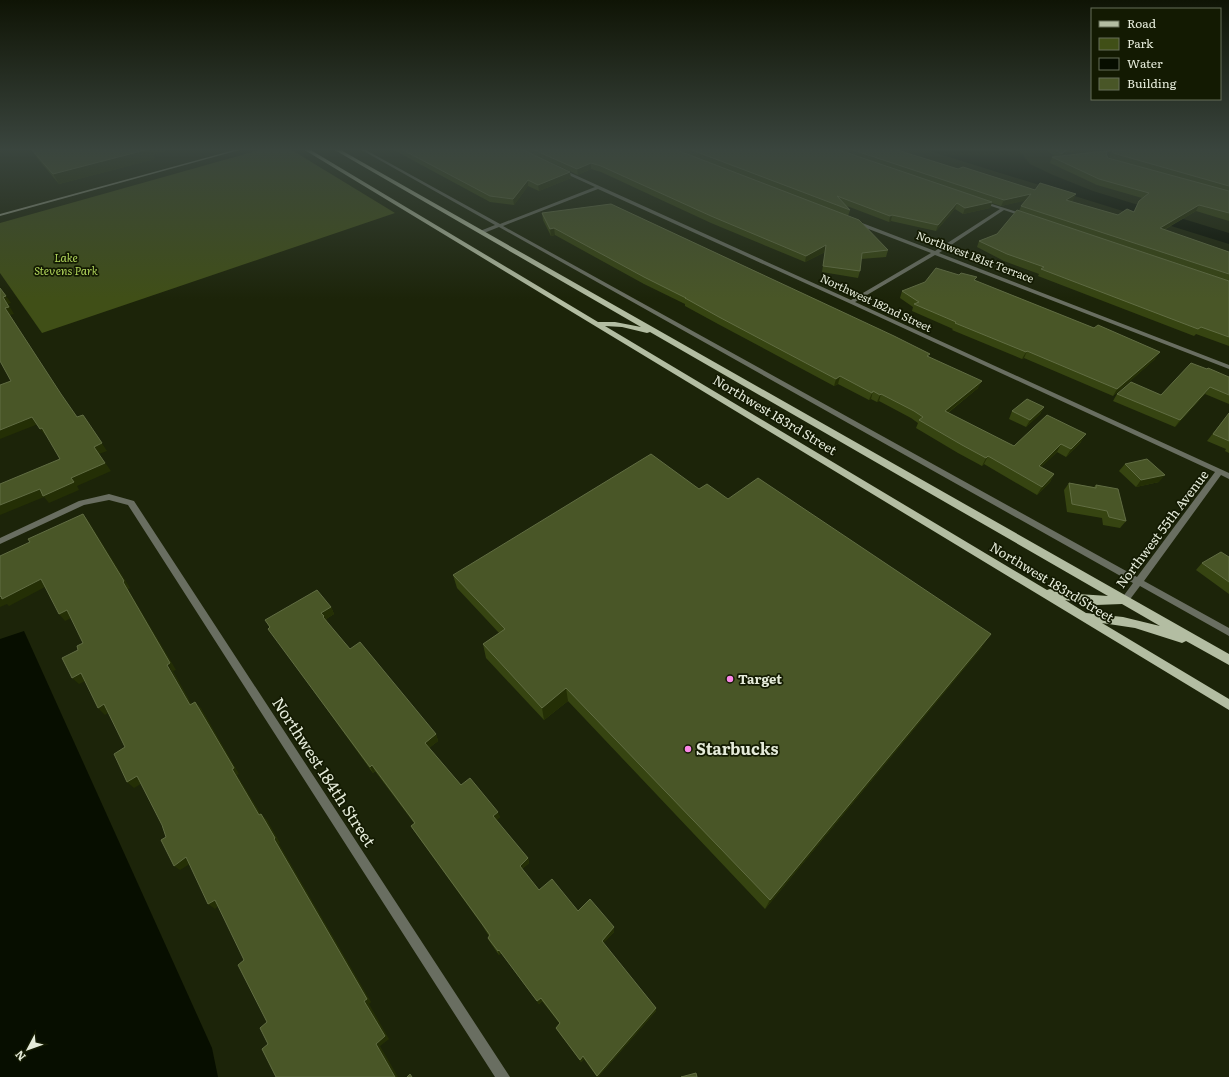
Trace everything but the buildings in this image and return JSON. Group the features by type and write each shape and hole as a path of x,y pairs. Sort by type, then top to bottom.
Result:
{"main road":[{"name":"Northwest 183rd Street","path":"389,199 1229,705"},
{"name":"Northwest 183rd Street","path":"424,199 1229,660"},
{"path":"596,324 623,324 666,337"},
{"path":"1038,590 1064,596 1101,601 1125,600"},
{"path":"1084,617 1109,618 1148,626 1203,645"}],"street":[{"path":"0,215 57,199"},
{"path":"451,199 1229,632"},
{"path":"482,232 567,199"},
{"name":"Northwest 182nd Street","path":"621,199 851,302 1229,476"},
{"path":"974,199 1033,219"},
{"path":"851,302 935,253 1003,209"},
{"name":"Northwest 181st Terrace","path":"846,218 1229,367"},
{"name":"Northwest 55th Avenue","path":"1125,600 1220,472"},
{"name":"Northwest 184th Street","path":"0,541 82,503 109,497 131,503 503,1077"}],"green space":[{"name":"Lake Stevens Park","path":"84,199 372,199 395,213 42,333 0,273 0,223"}],"water":[{"path":"1085,199 1120,199 1229,233 1229,244"},
{"path":"24,631 212,1048 218,1077 0,1077 0,639"}],"place":[{"name":"Target","path":"730,679"},
{"name":"Starbucks","path":"688,749"}]}
